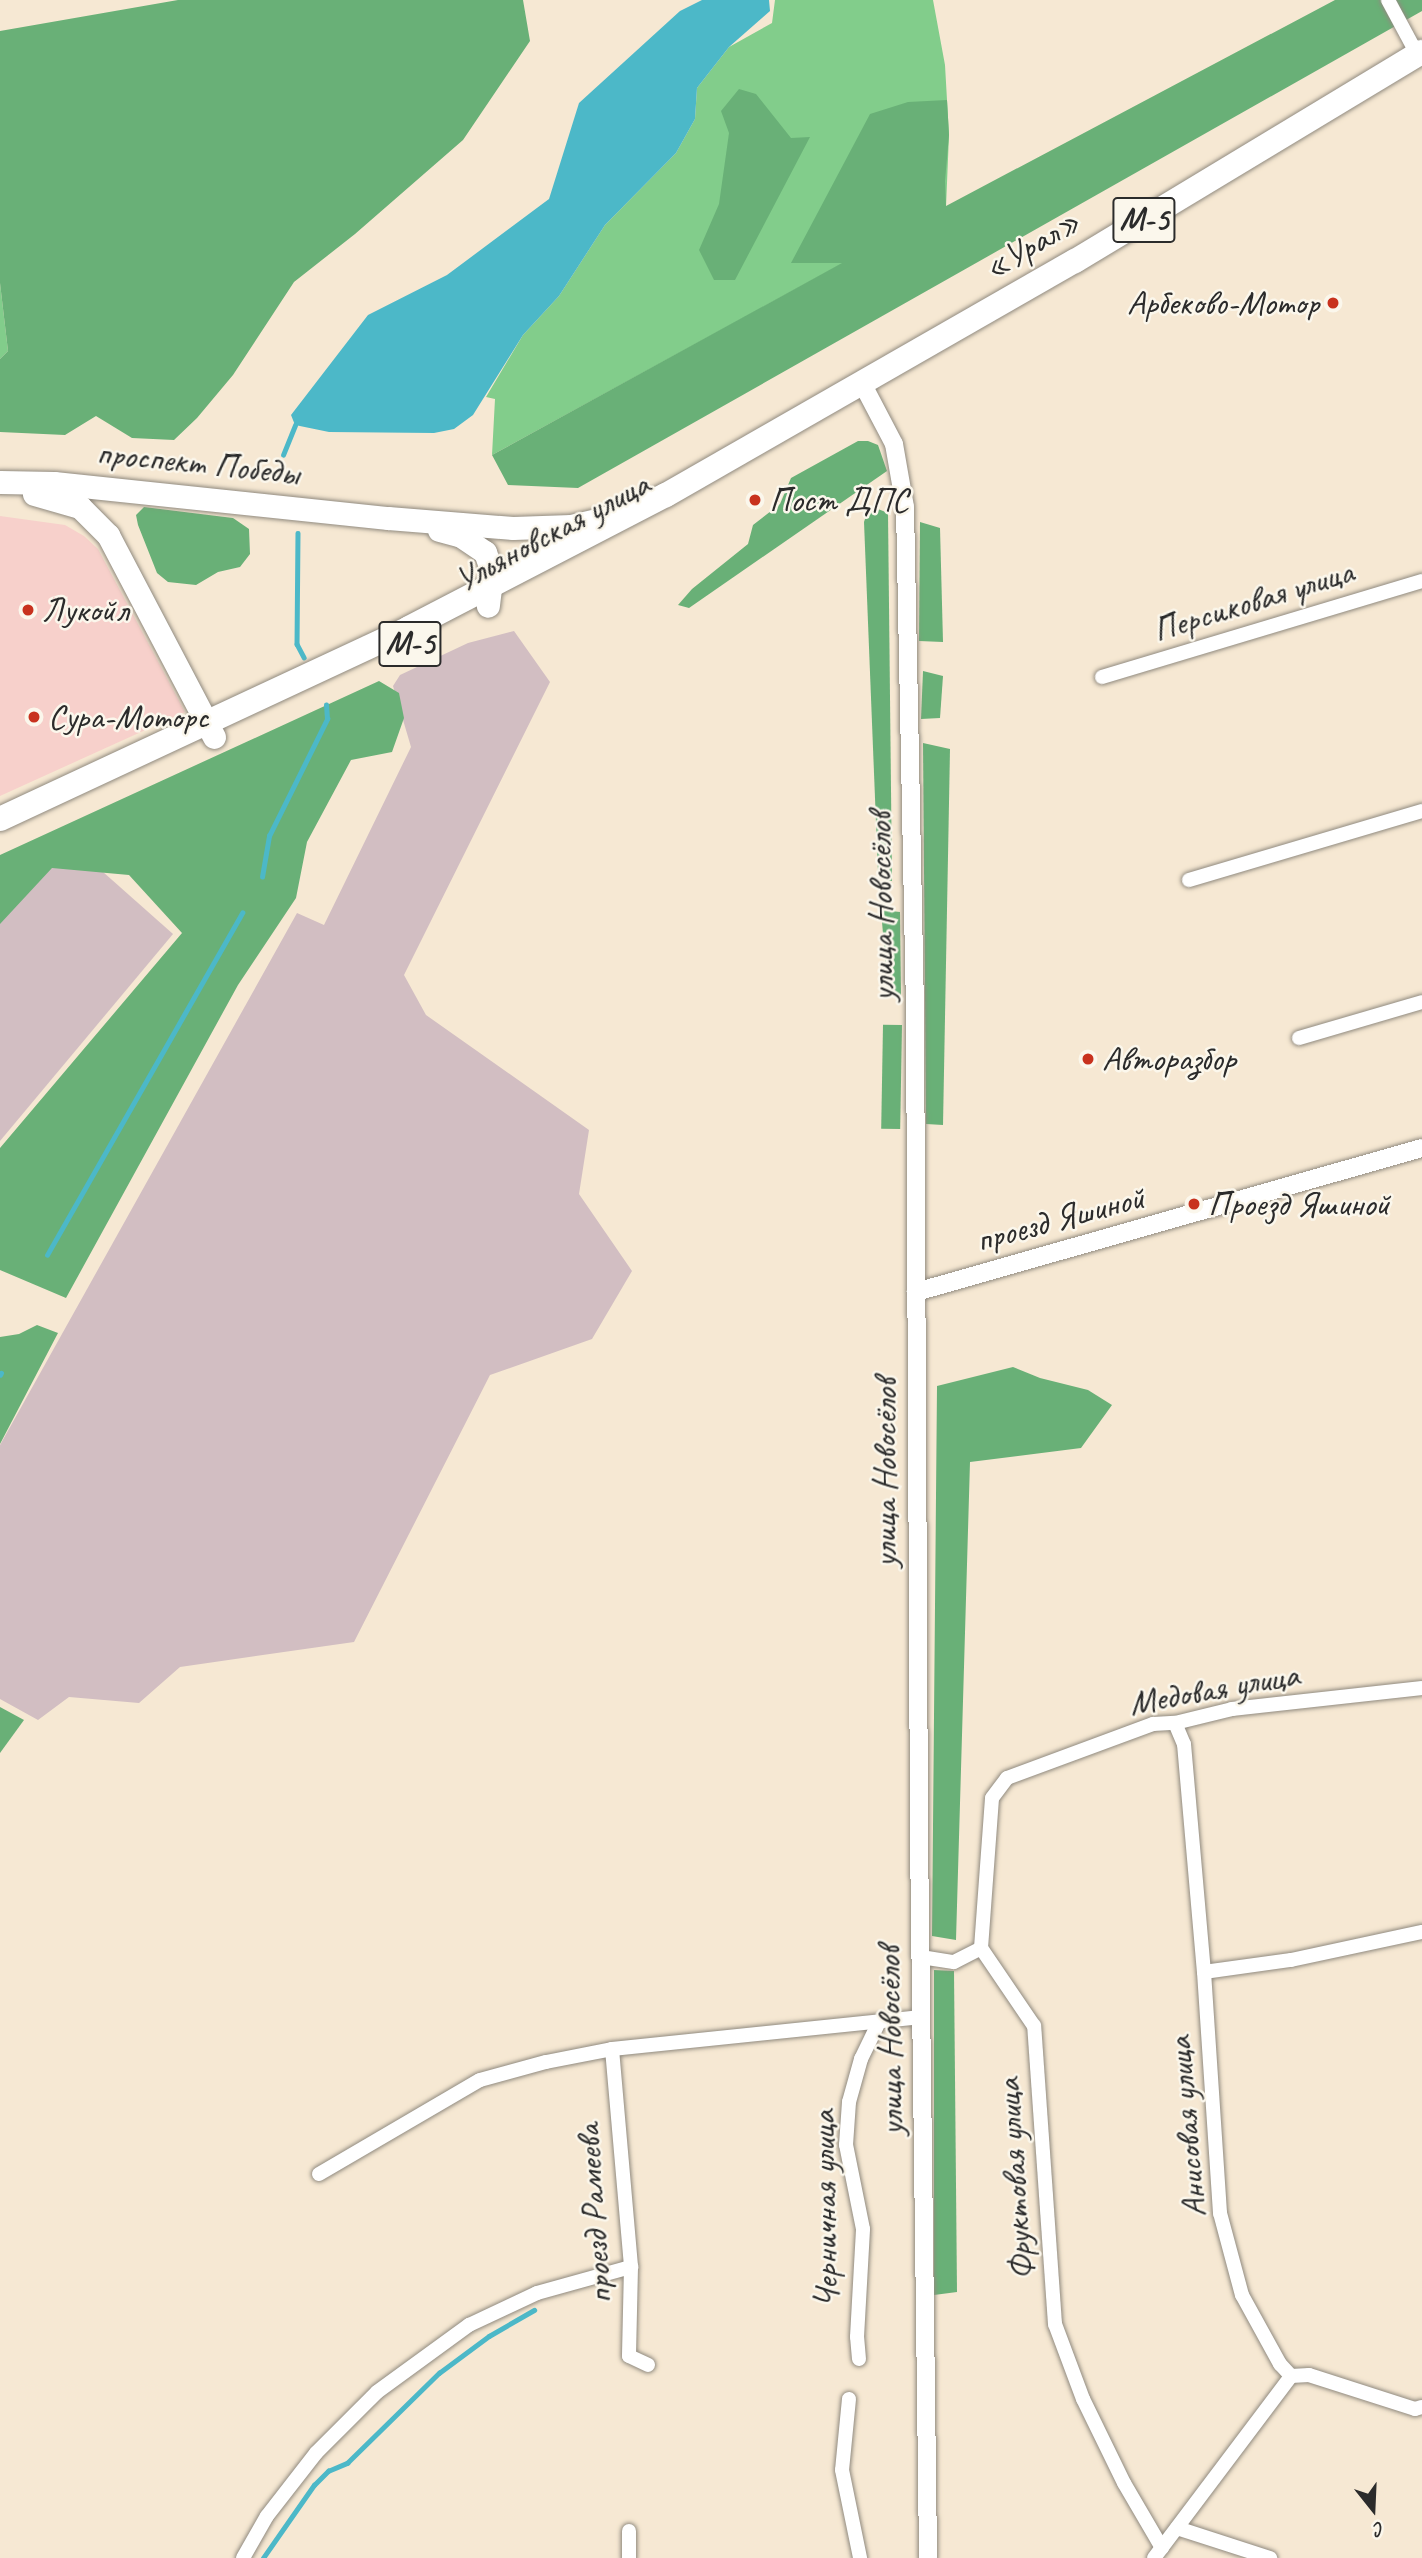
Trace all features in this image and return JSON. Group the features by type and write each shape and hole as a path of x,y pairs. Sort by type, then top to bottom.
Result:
{"highway":[{"name":"«Урал»","path":"823,414 1217,177 1421,58"},
{"name":"Ульяновская улица","path":"489,597 644,507 823,414"},
{"name":"Ульяновская улица","path":"0,836 211,730 676,508 823,414"},
{"name":"Ульяновская улица","path":"0,819 137,756 211,730"}],"main road":[{"name":"проспект Победы","path":"0,482 132,490 388,518 542,528 595,522 644,507"},
{"name":"проспект Победы","path":"0,489 53,497 80,507 101,526 117,551 211,730"},
{"path":"117,551 107,521 109,502 119,494 132,490"},
{"name":"проспект Победы","path":"388,518 449,532 471,542 489,560 489,597"},
{"path":"137,756 188,719 193,709 191,693"}],"street":[{"path":"1388,0 1421,58"},
{"name":"улица Новосёлов","path":"866,390 898,455 905,507 915,1010 921,2017 928,2558"},
{"name":"Персиковая улица","path":"1102,677 1422,581"},
{"path":"1189,880 1422,811"},
{"path":"1299,1038 1422,1002"},
{"name":"проезд Яшиной","path":"916,1292 1422,1148"},
{"name":"Медовая улица","path":"981,1948 992,1798 1007,1778 1153,1724 1175,1723 1232,1709 1422,1688"},
{"name":"Анисовая улица","path":"1175,1723 1184,1744 1204,1972 1220,2213 1242,2295 1280,2364 1291,2376"},
{"path":"1204,1972 1291,1960 1422,1932"},
{"path":"921,1957 954,1962 981,1948"},
{"name":"Фруктовая улица","path":"981,1948 1034,2026 1055,2324 1083,2399 1158,2553"},
{"path":"319,2174 480,2080 612,2049 921,2017"},
{"name":"Черничная улица","path":"859,2358 857,2337 863,2229 846,2145 849,2102 861,2059 879,2022"},
{"name":"проезд Рамеева","path":"612,2049 631,2267 629,2356 648,2365"},
{"path":"243,2558 267,2516 316,2454 377,2392 469,2325 537,2293 631,2267"},
{"path":"1158,2553 1291,2376 1309,2375 1415,2409 1422,2407"},
{"path":"849,2399 842,2470 860,2558"},
{"path":"1177,2528 1270,2558"},
{"path":"629,2531 629,2558"}],"shaded area":[{"path":"0,516 65,525 84,536 98,549 185,712 0,796"},
{"path":"514,631 550,682 404,975 426,1015 589,1130 579,1194 632,1271 592,1339 490,1375 354,1642 180,1667 139,1703 69,1697 38,1720 0,1699 0,1445 297,913 324,925 411,747 393,686 400,675 468,643"},
{"path":"76,848 173,934 0,1141 0,892"}],"green space":[{"path":"178,0 523,0 530,41 463,140 355,234 294,282 233,375 197,418 174,440 132,438 96,416 65,435 0,432 0,359 8,351 0,283 0,31"},
{"path":"775,0 933,0 945,65 949,135 946,207 492,455 495,399 486,397 523,335 559,296 605,225 676,153 695,119 697,88 729,47 772,23"},
{"path":"1335,0 1422,0 1422,11 578,488 508,485 492,455 842,263 791,263 870,114 908,102 947,100 949,135 946,206"},
{"path":"739,89 756,94 791,138 810,137 735,280 714,280 699,250 719,204 729,133 721,111"},
{"path":"0,283 8,351 0,359"},
{"path":"858,441 878,445 887,471 689,608 678,605 692,589 748,544 753,525 780,504 791,478"},
{"path":"144,507 233,518 249,529 250,554 240,567 218,572 196,585 168,582 157,573 138,525 136,515"},
{"path":"878,509 888,513 892,881 885,881 878,873 864,522 868,510"},
{"path":"920,522 940,528 943,642 919,641"},
{"path":"923,671 943,676 940,718 921,719"},
{"path":"379,681 399,693 404,718 392,752 351,760 307,842 296,898 238,985 66,1298 0,1270 0,1148 182,933 129,875 52,868 0,924 0,855"},
{"path":"923,743 950,749 943,1125 926,1124"},
{"path":"881,910 900,912 901,995 888,993"},
{"path":"883,1025 902,1025 900,1129 881,1129"},
{"path":"37,1325 58,1333 0,1444 0,1337 19,1334"},
{"path":"1013,1367 1040,1378 1088,1390 1112,1405 1081,1448 970,1462 956,1940 932,1936 937,1386"},
{"path":"0,1707 24,1720 0,1753"},
{"path":"934,1970 954,1971 957,2292 934,2295"}],"water":[{"path":"702,0 769,0 770,11 729,47 697,88 695,119 676,153 605,225 559,296 523,335 473,415 454,429 434,433 329,432 295,425 291,415 368,315 447,275 549,199 579,103 680,11"}],"waterway":[{"path":"283,455 295,425"},
{"path":"298,533 297,644 304,657"},
{"path":"262,877 269,836 327,719 326,705"},
{"path":"47,1255 242,913"},
{"path":"263,2558 314,2485 328,2471 347,2463 439,2373 489,2336 534,2310"}],"place":[{"name":"Арбеково-Мотор","path":"1333,303"},
{"name":"Пост ДПС","path":"755,500"},
{"name":"Лукойл","path":"28,610"},
{"name":"Сура-Моторс","path":"34,717"},
{"name":"Авторазбор","path":"1088,1059"},
{"name":"Проезд Яшиной","path":"1194,1204"}]}
